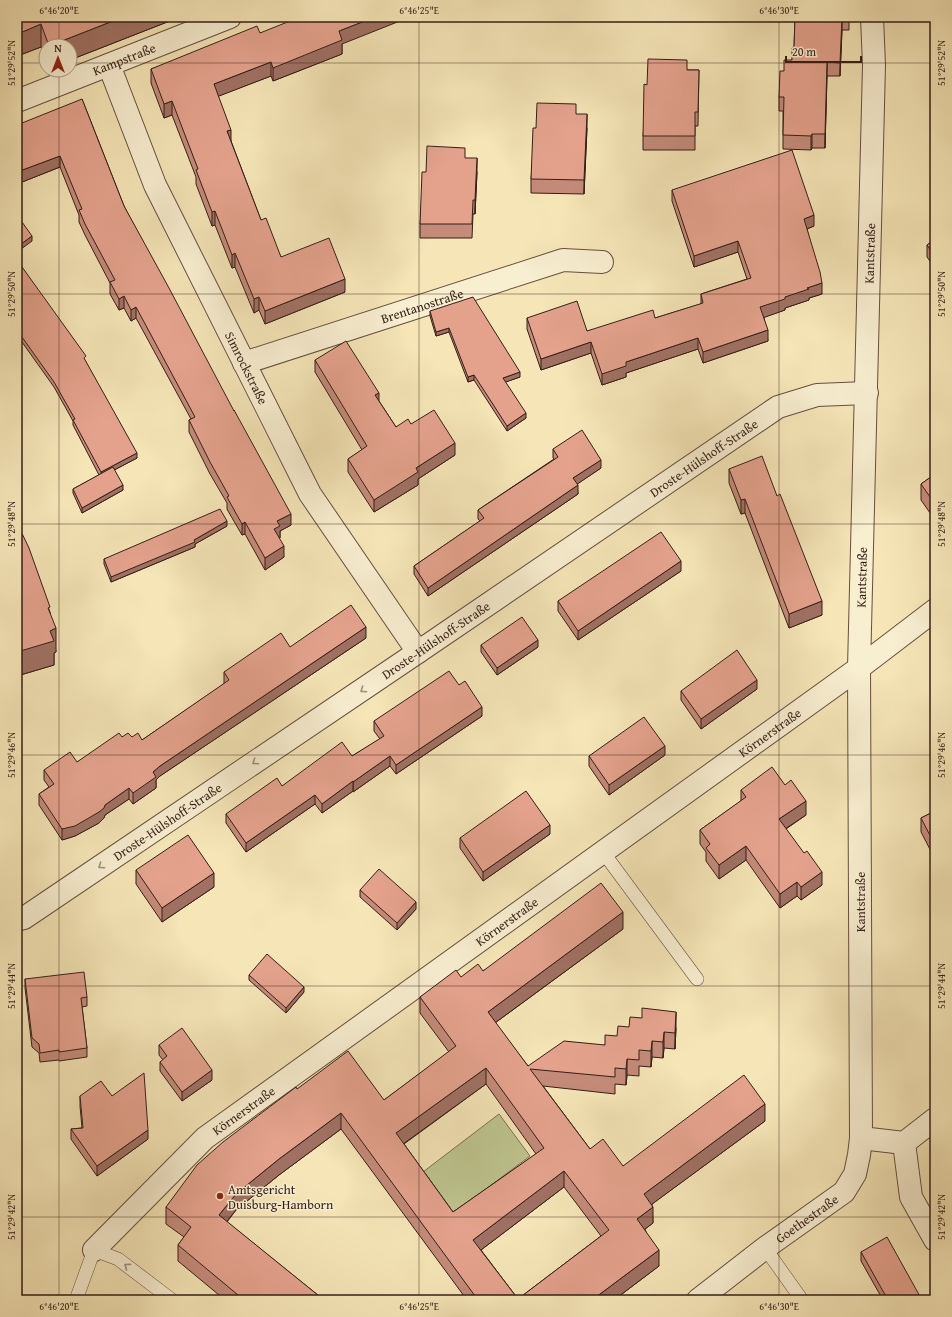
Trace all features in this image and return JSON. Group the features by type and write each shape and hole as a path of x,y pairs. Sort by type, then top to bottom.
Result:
{"street":[{"name":"Kampstraße","path":"17,101 230,17"},
{"name":"Kantstraße","path":"861,1138 859,668 874,65 872,17"},
{"name":"Simrockstraße","path":"109,65 155,185 310,494 418,652"},
{"name":"Brentanostraße","path":"244,363 563,260 602,262"},
{"name":"Droste-Hülshoff-Straße","path":"17,920 31,914 778,407 817,395 867,393"},
{"name":"Körnerstraße","path":"94,1250 205,1138 859,668 935,610"},
{"path":"861,1138 904,1143 935,1119"},
{"name":"Goethestraße","path":"698,1300 765,1248 844,1192 855,1174 861,1138"},
{"path":"904,1143 911,1197 935,1240"}],"lane":[{"path":"603,852 698,979"},
{"path":"765,1248 802,1300"},
{"path":"76,1300 94,1250 118,1259 172,1300"}],"green space":[{"path":"499,1114 530,1156 450,1216 419,1175"}],"building":[{"path":"17,17 123,17 69,38 46,38 41,24 20,33 17,26"},
{"path":"300,17 375,17 339,31 342,40 273,68 271,62 214,84 231,130 227,131 261,220 266,218 281,257 329,238 345,279 265,311 259,297 254,299 235,253 232,255 215,211 212,212 196,170 198,169 172,101 164,104 151,69 257,26 260,33"},
{"path":"795,17 842,17 840,63 827,62 825,134 812,134 811,136 783,135 784,97 779,97 780,71 784,71 784,60 792,60"},
{"path":"648,59 687,60 687,70 699,70 698,112 695,112 695,136 643,136 644,84 647,85"},
{"path":"82,99 124,206 291,514 277,521 280,526 274,529 284,546 265,558 245,522 242,524 228,499 227,497 229,496 189,420 195,417 136,307 131,310 124,296 119,299 110,282 115,280 85,224 79,210 82,209 60,156 17,172 17,125"},
{"path":"537,103 576,104 576,114 587,114 584,180 531,179 533,128 536,128"},
{"path":"427,146 465,148 465,158 477,158 472,224 420,224 422,172 426,172"},
{"path":"792,150 814,215 804,219 822,283 785,297 785,299 760,307 768,330 703,352 698,338 626,362 626,366 602,374 591,342 541,359 527,318 577,301 587,331 653,310 655,318 703,303 701,294 751,278 738,241 694,256 672,190"},
{"path":"17,215 32,236 17,247"},
{"path":"935,239 935,257 927,245"},
{"path":"17,260 86,356 84,358 137,453 101,472 73,420 75,419 54,382 17,330"},
{"path":"473,297 520,372 503,378 526,413 507,426 474,375 468,377 449,328 436,332 430,311"},
{"path":"346,341 379,393 375,395 396,427 408,419 411,424 434,410 455,443 416,468 418,472 374,500 348,459 367,446 315,360"},
{"path":"582,430 601,460 573,478 578,485 428,588 414,566 484,518 478,510 558,457 553,449"},
{"path":"762,456 777,496 780,494 822,601 789,614 745,499 741,500 729,469"},
{"path":"113,467 123,485 82,508 73,489"},
{"path":"935,474 935,504 921,484"},
{"path":"220,509 227,521 194,540 195,542 111,577 104,559"},
{"path":"17,523 29,548 56,628 50,631 54,641 17,652"},
{"path":"661,532 681,561 578,631 558,601"},
{"path":"351,605 366,627 160,766 153,772 156,777 133,793 129,788 105,805 99,812 75,826 62,829 39,794 54,784 44,770 70,752 77,762 119,733 122,737 128,733 132,737 138,733 142,740 229,680 224,672 281,633 290,647"},
{"path":"522,617 538,640 497,668 481,645"},
{"path":"737,650 757,680 701,719 681,691"},
{"path":"449,671 459,685 465,681 482,707 396,765 390,756 322,804 315,795 246,843 226,814 277,778 282,786 342,742 352,756 384,736 374,721"},
{"path":"644,717 665,746 609,785 589,756"},
{"path":"772,767 785,785 791,780 806,801 779,819 804,853 807,851 822,872 801,887 797,882 780,894 746,846 719,865 706,848 710,844 700,830 746,797 741,790"},
{"path":"526,791 550,825 483,872 460,838"},
{"path":"935,811 935,845 921,818"},
{"path":"188,835 214,873 162,908 136,870"},
{"path":"379,869 416,902 397,923 360,890"},
{"path":"601,883 623,912 488,1012 528,1066 564,1041 605,1045 605,1035 617,1036 618,1026 629,1027 630,1017 642,1018 642,1008 676,1012 675,1033 664,1032 663,1042 652,1041 651,1051 639,1050 639,1060 627,1059 626,1069 615,1068 615,1077 530,1069 590,1149 603,1139 623,1166 744,1075 765,1104 644,1194 653,1207 637,1219 659,1250 592,1300 478,1300 341,1113 279,1159 236,1194 219,1215 324,1300 244,1300 178,1245 191,1227 166,1207 197,1165 223,1142 296,1087 297,1089 348,1051 384,1100 456,1046 420,997 456,970 461,977 478,964 483,971","holes":["486,1068 544,1148 453,1212 396,1133","564,1171 609,1230 518,1299 473,1240"]},
{"path":"267,954 304,987 286,1008 249,975"},
{"path":"84,972 87,997 81,998 87,1048 40,1053 39,1044 32,1038 25,979"},
{"path":"182,1028 212,1070 182,1092 160,1062 167,1056 159,1045"},
{"path":"144,1073 148,1130 97,1166 71,1129 83,1128 80,1096 101,1081 112,1096"},
{"path":"887,1237 922,1300 888,1300 861,1252"}],"place":[{"name":"Amtsgericht Duisburg-Hamborn","path":"220,1196"}]}
